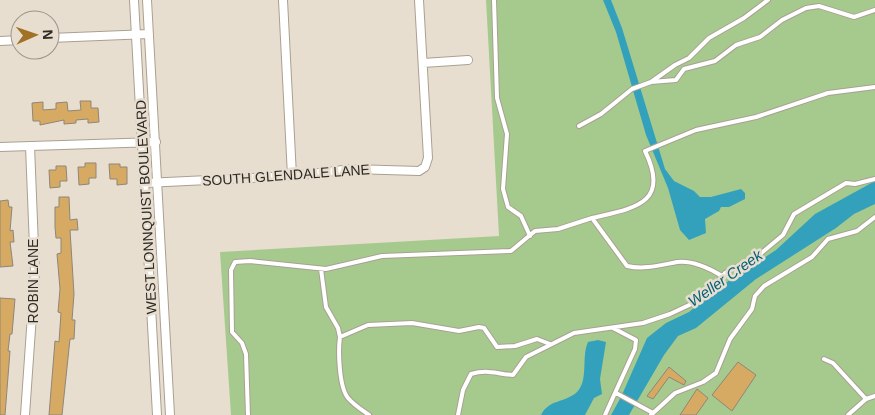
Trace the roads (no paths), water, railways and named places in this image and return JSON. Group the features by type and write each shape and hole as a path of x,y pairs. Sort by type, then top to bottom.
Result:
{"street":[{"name":"WEST LONNQUIST BOULEVARD","path":"134,0 157,415"},
{"name":"WEST LONNQUIST BOULEVARD","path":"147,0 170,415"},
{"path":"283,0 292,176"},
{"path":"419,0 423,63 468,60"},
{"path":"60,38 149,34"},
{"name":"SOUTH GLENDALE LANE","path":"145,183 292,176 352,169 419,170 425,167 428,158 423,63"},
{"path":"0,147 156,142"},
{"name":"ROBIN LANE","path":"25,415 36,272 30,146"}],"lane":[{"path":"494,0 497,98 507,134 503,189 508,207 521,216 530,236"},
{"path":"579,126 601,114 632,89 652,82 675,65 689,58 709,38 744,18 768,0"},
{"path":"652,82 676,80 684,69 715,61 736,46 760,37 782,20 806,8 819,6 854,17 875,10"},
{"path":"248,415 246,354 242,343 232,332 231,270 235,262 250,261 326,270 382,256 510,252 535,232 558,229 626,210 646,200 654,185 654,170 646,151 662,146 696,130 756,117 828,92 875,87"},
{"path":"458,415 463,390 471,374 486,370 513,375 526,357 574,333 643,323 670,314 702,299 722,276 759,255 783,235 794,214 846,183 855,184 875,178"},
{"path":"616,393 652,414 675,393 703,382 716,374 730,339 752,309 755,296 764,286 812,257 828,239 857,231 875,217"},
{"path":"592,218 627,266 636,268 679,262 704,265 722,276"},
{"path":"321,269 326,307 338,328 340,337 338,352 346,396 369,415"},
{"path":"340,337 368,325 412,323 459,331 484,328 497,347 515,346 537,339 550,344"},
{"path":"605,415 635,349 636,340 610,328"},
{"path":"824,359 833,363 866,399"},
{"path":"848,415 866,399 875,396"},
{"path":"642,407 646,415"}],"water":[{"path":"603,0 611,0 622,28 665,169 674,181 694,191 700,197 711,197 741,189 745,193 745,199 729,207 721,207 719,211 705,219 706,233 689,240 680,230 668,188 646,135 616,32"},
{"path":"875,181 875,204 854,214 836,228 756,279 696,328 678,336 664,355 629,415 611,415 647,338 666,323 689,312 721,286 776,250 815,214"},
{"path":"598,340 606,342 600,379 602,394 594,398 585,415 541,415 548,406 567,398 581,387 588,342"}],"water label":[{"name":"Weller Creek","path":"725,278"}]}
